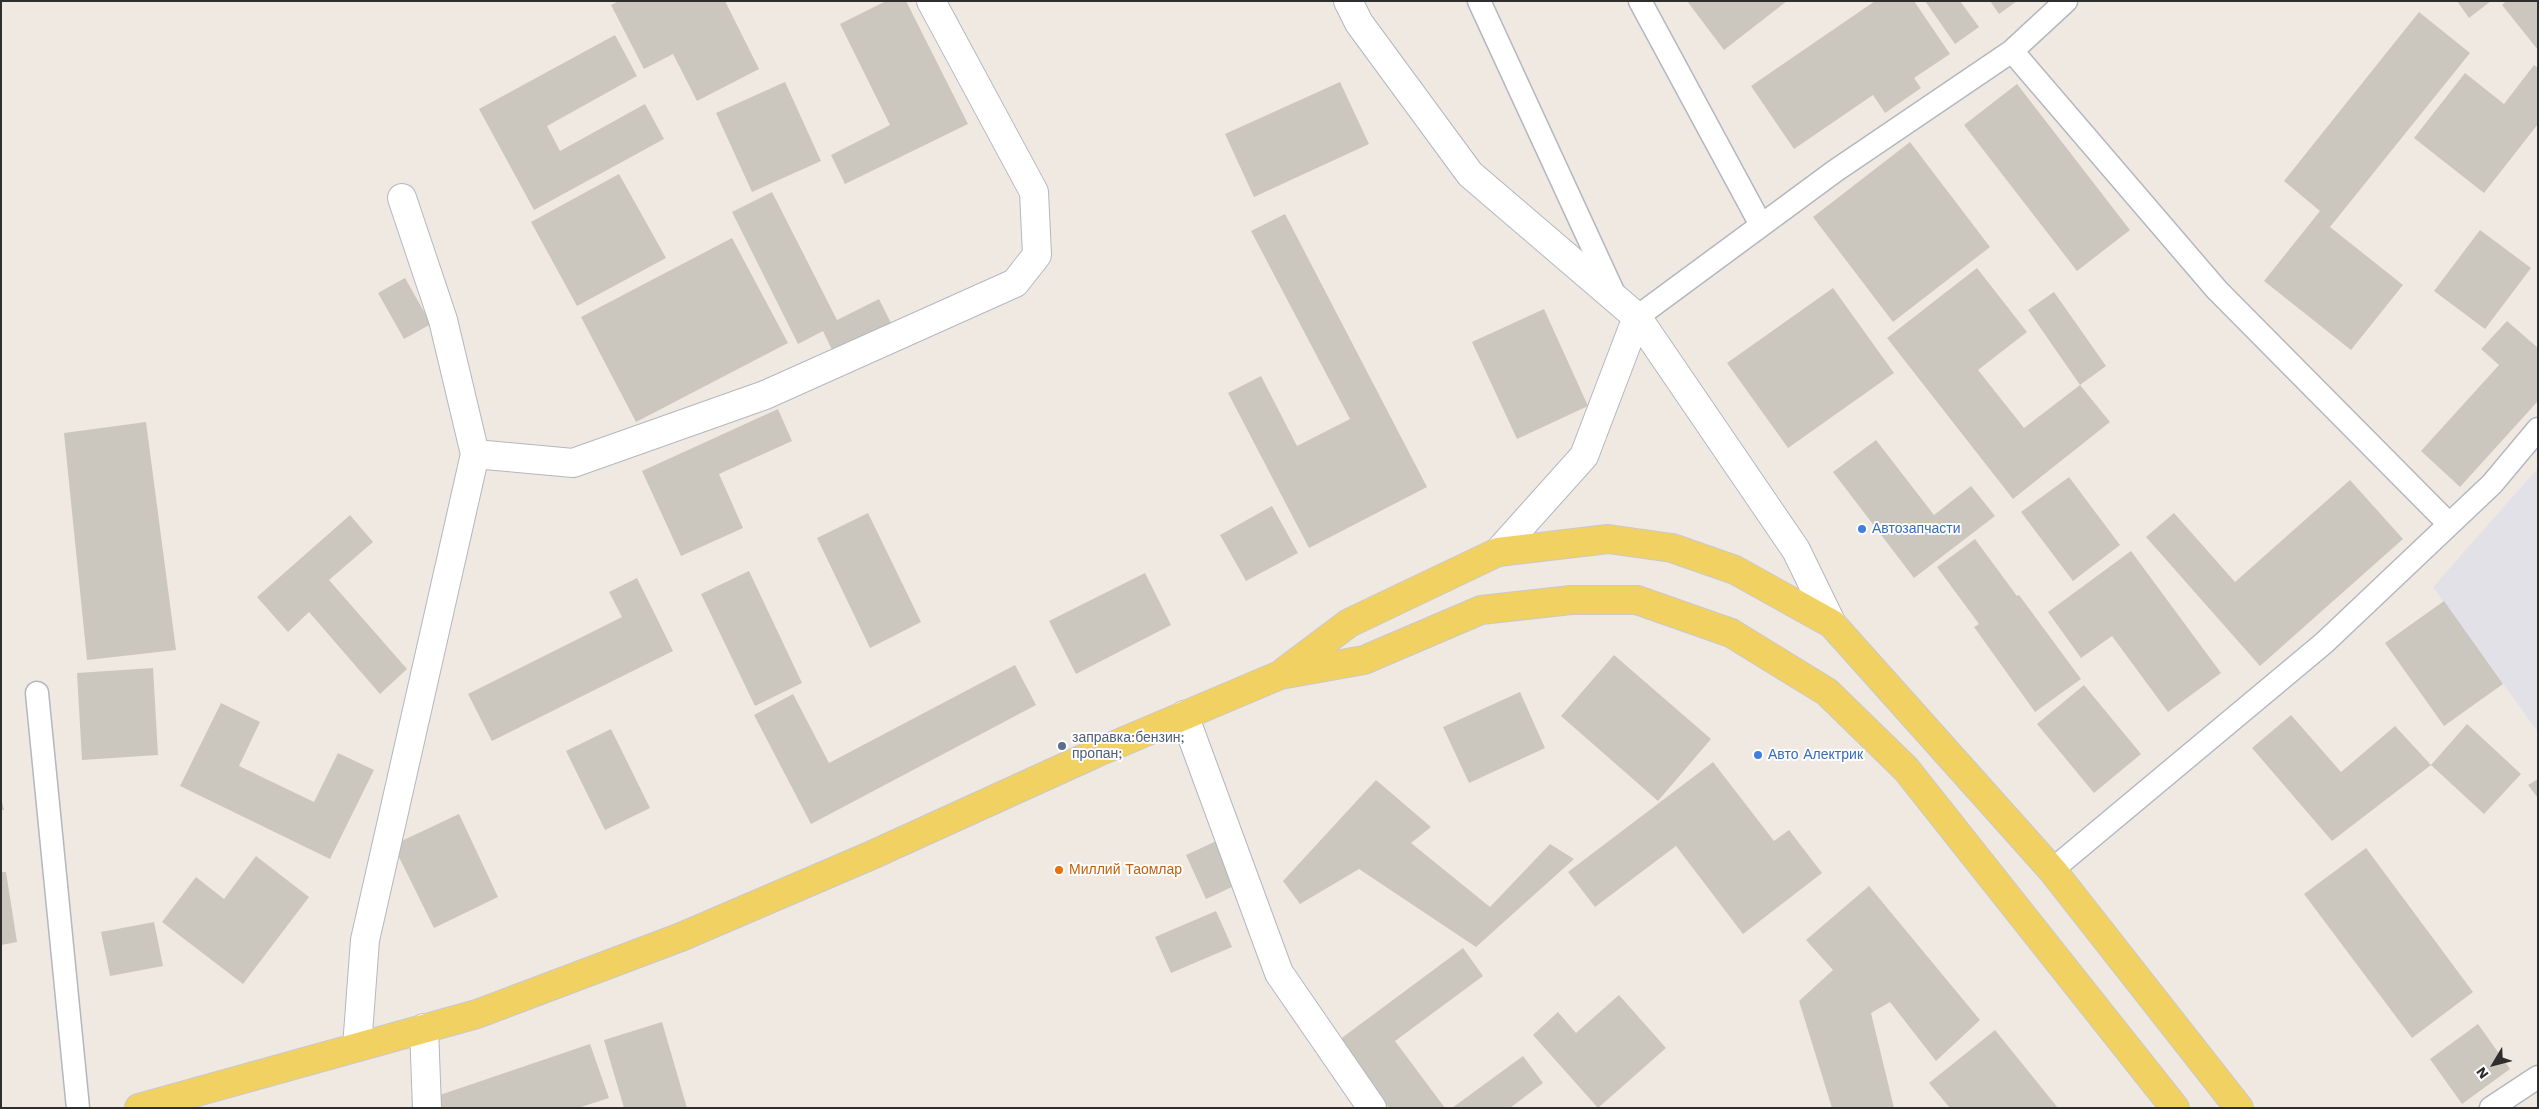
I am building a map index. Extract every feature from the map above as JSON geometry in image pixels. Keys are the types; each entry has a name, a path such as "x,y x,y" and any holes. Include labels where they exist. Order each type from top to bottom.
{"main road":[{"path":"1280,675 1349,623 1498,552 1608,539 1672,548 1734,570 1832,624 2052,870 2239,1108"},
{"path":"139,1108 477,1014 681,938 1280,675 1364,660 1481,610 1571,600 1637,600 1731,633 1827,692 1906,769 2175,1108"}],"street":[{"path":"475,454 573,463 765,395 1015,283 1037,255 1034,192 931,1"},
{"path":"1348,1 1359,23 1470,174 1637,317 1796,550 1832,624"},
{"path":"357,1047 365,940 475,454 443,320 402,198"},
{"path":"1498,552 1584,456 1637,317"},
{"path":"1184,716 1279,973 1372,1108"},
{"path":"424,1028 427,1108"}],"lane":[{"path":"1479,1 1616,298 1637,317 1835,171 2012,51 2066,1"},
{"path":"1640,1 1760,225"},
{"path":"2012,51 2217,290 2449,524"},
{"path":"2052,870 2324,643 2492,484 2538,429"},
{"path":"37,693 78,1108"},
{"path":"2491,1108 2538,1077"}],"shaded area":[{"path":"2538,468 2538,732 2433,587"}],"building":[{"path":"619,1 725,1 759,69 697,101 673,54 644,69 611,5"},
{"path":"886,1 906,1 968,124 845,184 831,155 890,125 840,24"},
{"path":"1687,1 1787,1 1724,50"},
{"path":"1875,1 1914,1 1950,54 1914,78 1921,88 1885,113 1873,95 1794,149 1751,86"},
{"path":"1925,1 1960,1 1979,27 1955,44"},
{"path":"1990,1 2017,1 1999,14"},
{"path":"2457,1 2491,1 2469,18"},
{"path":"2506,1 2538,1 2538,50 2502,5"},
{"path":"2419,12 2470,53 2330,227 2403,285 2351,350 2264,281 2320,211 2284,181"},
{"path":"615,35 637,76 547,126 560,151 645,104 664,139 534,210 479,109"},
{"path":"2534,65 2538,68 2538,124 2484,193 2414,138 2465,73 2504,104"},
{"path":"785,82 821,161 752,192 716,113"},
{"path":"1340,82 1369,144 1254,197 1225,134"},
{"path":"2017,84 2130,230 2077,271 1964,125"},
{"path":"1910,142 1990,247 1893,322 1813,217"},
{"path":"619,174 666,258 577,306 531,222"},
{"path":"772,192 837,320 879,299 894,329 836,358 823,331 798,344 732,212"},
{"path":"1285,214 1427,487 1309,548 1228,393 1261,376 1297,446 1350,419 1251,231"},
{"path":"2480,230 2531,268 2485,329 2434,291"},
{"path":"732,238 788,343 636,422 581,317"},
{"path":"1977,268 2027,332 1978,370 2024,428 2080,385 2110,422 2013,499 1887,338"},
{"path":"405,278 431,324 404,339 378,293"},
{"path":"1833,288 1894,373 1788,448 1727,363"},
{"path":"2054,292 2106,366 2080,385 2028,310"},
{"path":"1544,309 1588,406 1517,439 1472,342"},
{"path":"2507,321 2538,348 2538,401 2460,487 2421,451 2499,365 2481,349"},
{"path":"778,409 792,441 719,474 743,528 681,556 642,471"},
{"path":"146,422 176,650 87,660 64,433"},
{"path":"1876,440 1934,515 1971,486 1995,516 1914,578 1833,472"},
{"path":"2069,477 2120,545 2073,581 2021,512"},
{"path":"2350,480 2403,539 2260,666 2146,537 2174,513 2235,582"},
{"path":"1272,506 1298,553 1246,581 1220,535"},
{"path":"868,513 921,622 870,648 817,538"},
{"path":"350,515 373,542 329,580 407,669 380,694 309,612 288,632 257,597"},
{"path":"1975,539 2081,679 2035,712 1974,627 1979,624 1937,567"},
{"path":"2131,551 2221,673 2168,712 2112,636 2081,658 2048,612"},
{"path":"749,571 802,683 755,706 701,594"},
{"path":"1145,573 1171,625 1076,674 1049,621"},
{"path":"637,578 673,651 492,741 468,694 622,617 609,592"},
{"path":"2444,601 2503,684 2444,726 2385,643"},
{"path":"1614,655 1711,739 1658,801 1561,716"},
{"path":"1015,665 1036,705 811,824 754,715 793,694 829,763"},
{"path":"153,668 158,755 82,760 77,673"},
{"path":"2084,685 2141,754 2094,793 2037,724"},
{"path":"1520,692 1545,748 1469,783 1443,727"},
{"path":"221,703 260,722 239,766 314,802 338,753 374,770 330,859 180,786"},
{"path":"2291,715 2341,772 2395,726 2431,765 2332,841 2252,748"},
{"path":"2467,724 2521,774 2484,814 2431,765"},
{"path":"611,729 650,808 605,830 566,751"},
{"path":"1713,762 1774,841 1789,830 1822,873 1743,934 1676,846 1595,907 1568,872"},
{"path":"2538,779 2538,798 2528,785"},
{"path":"1376,780 1431,827 1411,843 1490,907 1550,844 1574,859 1476,947 1359,869 1300,904 1283,881"},
{"path":"1,798 4,810 1,810"},
{"path":"459,814 498,897 434,928 393,845"},
{"path":"1225,837 1245,881 1206,899 1186,855"},
{"path":"2366,848 2473,992 2412,1038 2304,894"},
{"path":"256,856 309,897 243,984 162,922 196,877 224,899"},
{"path":"1,872 6,872 17,942 1,945"},
{"path":"1869,886 1980,1020 1936,1061 1890,1002 1871,1013 1894,1108 1832,1108 1799,1001 1833,970 1806,940"},
{"path":"1216,911 1232,947 1171,973 1155,937"},
{"path":"154,922 163,966 110,976 101,932"},
{"path":"1463,948 1483,976 1395,1041 1445,1108 1389,1108 1339,1040"},
{"path":"1619,995 1666,1048 1598,1108 1533,1035 1558,1012 1576,1033"},
{"path":"662,1022 687,1108 624,1108 604,1040"},
{"path":"2478,1024 2510,1069 2462,1104 2430,1059"},
{"path":"1995,1030 2058,1108 1950,1108 1929,1083"},
{"path":"590,1044 609,1098 578,1108 431,1108 428,1099"},
{"path":"1523,1056 1543,1083 1510,1108 1452,1108"}],"place":[{"name":"Автозапчасти","path":"1862,529"},
{"name":"заправка:бензин; пропан;","path":"1062,746"},
{"name":"Авто Алектрик","path":"1758,755"},
{"name":"Миллий Таомлар","path":"1059,870"}]}
